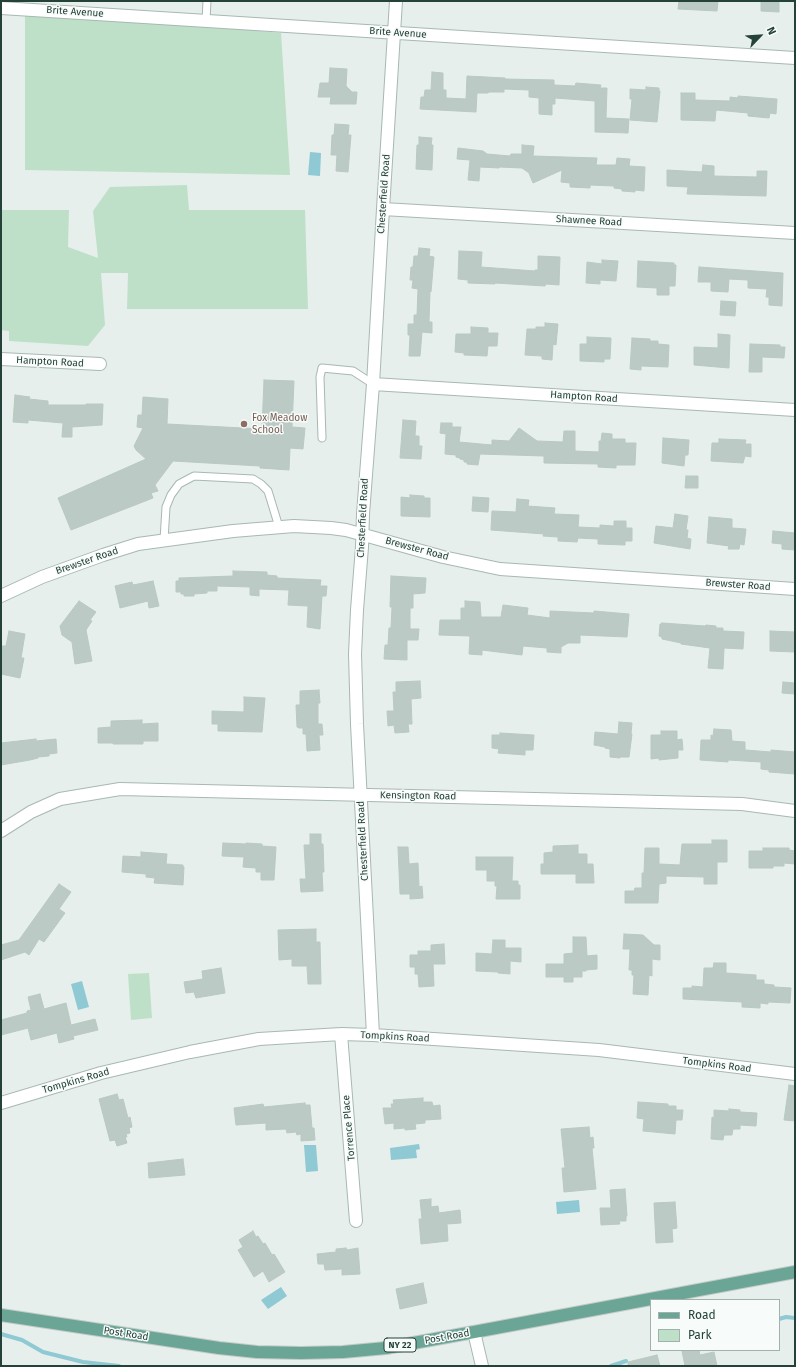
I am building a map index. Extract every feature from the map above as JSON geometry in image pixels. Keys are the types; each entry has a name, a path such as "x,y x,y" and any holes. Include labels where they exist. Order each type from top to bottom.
{"main road":[{"name":"Post Road","path":"651,1299 795,1272"},
{"name":"Post Road","path":"1,1315 219,1348 257,1352 300,1353 391,1347 650,1299"}],"street":[{"name":"Chesterfield Road","path":"373,1035 355,654 396,1"},
{"name":"Brite Avenue","path":"1,8 795,58"},
{"name":"Shawnee Road","path":"383,209 795,233"},
{"name":"Hampton Road","path":"1,359 100,364"},
{"name":"Hampton Road","path":"373,384 795,410"},
{"name":"Brewster Road","path":"1,596 42,577 138,544 233,531 294,526 331,528 362,534 443,557 500,569 795,589"},
{"name":"Kensington Road","path":"1,831 31,812 60,799 120,789 742,804 795,811"},
{"name":"Tompkins Road","path":"1,1103 101,1073 190,1052 259,1039 341,1034 599,1050 795,1074"},
{"name":"Torrence Place","path":"341,1034 356,1221"},
{"path":"474,1332 482,1366"}],"lane":[{"path":"206,21 207,1"},
{"path":"322,438 320,377 322,368 353,371 373,384"},
{"path":"164,540 166,507 171,495 179,484 194,476 253,479 268,491 278,527"}],"green space":[{"path":"25,9 281,33 290,175 25,170"},
{"path":"187,185 189,210 305,210 308,309 127,309 128,273 101,273 105,325 88,346 9,341 9,331 1,330 1,210 69,210 68,247 98,258 93,211 110,187"},
{"path":"149,973 152,1018 131,1020 128,974"}],"water":[{"path":"310,152 321,153 320,176 308,175"},
{"path":"82,981 89,1007 78,1010 71,984"},
{"path":"419,1144 420,1149 416,1150 417,1158 391,1160 390,1148"},
{"path":"304,1145 316,1145 318,1171 306,1172"},
{"path":"579,1200 580,1212 557,1214 556,1202"},
{"path":"281,1287 287,1296 268,1309 261,1300"}],"building":[{"path":"679,1 718,1 717,11 678,9"},
{"path":"761,1 779,1 779,12 761,11"},
{"path":"330,68 347,69 346,86 352,92 357,92 356,104 330,104 331,97 318,97 320,83 329,83"},
{"path":"432,72 443,73 443,90 446,90 446,98 466,99 467,76 505,79 554,80 554,85 575,86 576,83 601,85 600,88 607,88 606,118 629,119 628,133 595,132 595,101 555,98 555,104 552,104 552,115 539,114 539,98 529,97 529,90 504,89 504,92 477,93 476,112 420,109 421,97 424,97 425,90 431,90"},
{"path":"646,87 659,88 660,91 657,122 630,120 632,99 630,99 630,89 646,90"},
{"path":"681,93 695,93 695,100 730,101 730,97 738,98 738,96 777,99 776,114 770,113 769,118 748,116 748,113 716,110 715,121 681,120"},
{"path":"335,124 349,125 348,135 351,135 348,172 336,171 337,155 331,155 332,135 334,135"},
{"path":"419,137 432,138 432,170 416,169 417,145 419,145"},
{"path":"522,145 534,146 533,156 597,158 596,165 616,165 617,158 630,159 629,166 645,167 644,191 622,191 622,189 614,188 614,186 590,185 590,188 570,187 570,183 561,182 562,170 533,183 529,173 522,168 480,167 479,181 468,180 470,160 457,159 458,148 483,151 487,154 510,156 511,154 522,154"},
{"path":"703,165 714,166 714,176 757,177 757,171 767,171 766,196 687,194 688,187 667,186 667,170 702,172"},
{"path":"419,248 430,249 429,256 434,257 431,292 430,291 429,322 432,322 432,333 422,332 420,356 409,356 410,335 408,335 408,324 414,324 414,315 417,315 418,289 412,288 413,280 410,280 411,267 413,267 414,256 418,256"},
{"path":"459,251 482,252 481,267 535,271 538,270 538,256 560,257 559,285 546,284 545,286 468,283 468,280 458,279"},
{"path":"602,260 618,261 616,281 600,280 600,284 586,283 587,262 602,264"},
{"path":"638,261 674,263 674,265 676,265 675,286 669,286 669,295 657,295 657,288 637,287"},
{"path":"699,267 783,273 782,306 769,305 769,297 766,297 767,289 748,288 748,280 729,279 728,292 711,291 711,282 698,282"},
{"path":"721,301 736,302 735,316 720,315"},
{"path":"545,323 558,324 556,345 553,344 552,360 542,359 542,356 525,355 527,329 545,327"},
{"path":"471,327 488,328 488,333 498,333 497,346 488,346 487,356 464,355 464,353 455,352 456,334 471,334"},
{"path":"718,334 730,335 729,368 694,365 694,347 718,348"},
{"path":"587,337 611,338 610,359 604,359 604,362 580,361 580,344 587,344"},
{"path":"632,338 650,339 650,341 658,341 658,344 669,345 668,367 641,366 641,370 630,369"},
{"path":"750,344 780,345 780,347 785,347 784,358 762,357 762,372 749,372"},
{"path":"264,380 294,381 292,427 305,428 303,449 290,448 289,470 260,468 260,466 173,461 155,485 158,491 151,493 153,498 71,530 58,498 146,459 136,450 134,446 143,428 137,427 138,415 142,415 143,397 168,399 167,424 262,429"},
{"path":"15,395 30,397 29,399 48,401 48,405 103,404 102,425 72,427 72,437 62,437 63,423 28,420 28,423 13,422"},
{"path":"403,420 416,421 415,436 419,436 419,446 422,446 421,459 400,458"},
{"path":"441,423 452,423 452,427 461,427 459,442 492,445 492,440 509,441 519,428 537,441 563,442 564,431 575,431 575,451 599,452 599,441 601,441 602,433 612,434 612,439 625,439 625,443 636,443 635,465 616,465 616,468 598,467 598,464 544,463 544,456 480,454 478,465 467,464 464,460 456,457 456,455 445,454 446,434 440,433"},
{"path":"663,438 689,440 688,455 685,455 684,466 662,463"},
{"path":"719,439 746,440 745,444 751,444 751,457 745,456 743,463 711,461 712,443 719,443"},
{"path":"686,476 698,476 698,488 685,488"},
{"path":"410,495 430,498 430,517 401,516 401,497 410,498"},
{"path":"473,497 489,498 488,512 472,511"},
{"path":"517,499 529,500 528,506 555,508 554,514 579,515 578,527 600,528 600,525 614,526 614,521 626,521 626,528 632,528 632,541 625,541 625,545 598,544 598,539 578,538 577,542 558,541 558,537 543,536 544,534 491,530 492,511 516,512"},
{"path":"675,514 688,516 686,530 688,530 687,538 691,539 690,549 654,543 656,526 673,528"},
{"path":"709,517 732,519 732,528 746,529 744,545 740,544 739,549 728,549 729,546 707,543"},
{"path":"773,531 795,533 795,550 782,549 782,544 772,543"},
{"path":"233,571 267,572 267,575 277,576 277,578 321,580 320,586 327,586 326,596 322,596 320,629 307,627 308,606 288,605 289,590 259,589 259,596 250,595 250,587 217,586 217,591 207,591 207,593 194,594 194,596 184,596 181,592 176,592 176,581 179,581 179,578 233,576"},
{"path":"391,576 426,578 425,593 413,594 413,608 410,608 410,629 419,629 418,640 407,640 407,660 384,659 385,645 388,645 389,628 391,628"},
{"path":"153,581 159,606 149,608 148,601 120,608 115,586 132,582 133,585"},
{"path":"79,601 96,612 90,620 92,621 86,630 92,661 75,664 72,642 62,635 60,626"},
{"path":"465,601 480,602 481,617 501,617 503,605 528,608 527,615 550,618 550,611 594,613 594,611 629,614 627,637 580,635 580,643 568,643 561,647 561,653 547,652 547,648 523,646 522,655 482,650 482,655 469,654 470,636 439,635 440,620 461,620 461,608 465,608"},
{"path":"660,624 716,626 716,628 723,628 723,631 744,632 743,649 724,648 723,669 708,668 710,648 681,644 662,639 662,637 659,636"},
{"path":"9,631 25,634 21,658 24,658 20,678 1,674 2,646 6,646"},
{"path":"770,631 795,632 795,652 770,651"},
{"path":"420,681 421,698 411,699 412,724 408,724 409,732 395,733 394,725 388,726 387,711 394,711 393,692 396,692 396,682"},
{"path":"783,682 795,683 795,694 782,693"},
{"path":"319,690 320,703 318,703 318,724 322,724 323,735 319,735 320,750 307,751 306,734 303,734 303,728 297,727 296,705 300,705 300,691"},
{"path":"244,697 265,698 262,732 218,731 218,724 212,724 212,711 244,712"},
{"path":"142,720 142,724 158,723 158,741 143,741 143,744 98,743 98,728 111,727 111,721"},
{"path":"619,722 632,723 629,757 610,757 610,749 594,745 595,732 618,734"},
{"path":"714,729 731,730 732,741 745,742 745,750 795,752 795,774 769,772 769,770 761,769 761,762 700,760 701,740 711,740 711,735 713,736"},
{"path":"661,731 677,731 677,740 682,739 683,750 678,750 678,758 659,760 659,758 651,759 651,735 661,735"},
{"path":"500,733 534,735 533,750 525,750 525,755 498,753 499,749 492,748 492,735 500,735"},
{"path":"36,739 36,741 56,739 57,753 49,754 49,756 1,765 1,743"},
{"path":"310,834 321,834 321,844 323,844 324,872 322,872 323,891 301,892 300,879 306,879 304,845 310,845"},
{"path":"712,840 727,840 727,862 717,862 717,884 704,884 704,877 666,876 666,883 659,884 658,903 625,903 625,891 634,891 635,888 642,888 645,848 659,848 659,864 680,865 682,844 712,844"},
{"path":"223,843 262,844 262,846 276,847 274,880 261,880 261,872 256,872 256,868 243,867 244,857 222,856"},
{"path":"578,845 578,854 587,854 587,864 593,864 594,883 576,883 576,874 541,874 541,864 544,864 544,853 553,852 553,846"},
{"path":"398,847 408,847 409,864 418,863 419,887 422,886 423,898 410,899 410,894 400,894"},
{"path":"763,848 789,848 789,850 795,851 795,864 784,863 784,866 773,866 773,868 749,868 749,851 763,851"},
{"path":"141,852 167,854 166,864 183,865 183,885 154,883 155,878 146,877 146,874 122,872 123,856 141,857"},
{"path":"476,857 513,857 512,881 518,881 518,885 520,885 520,899 496,899 497,886 495,886 495,881 487,881 487,870 476,870"},
{"path":"59,884 71,892 59,909 65,913 44,942 39,939 29,955 25,952 1,960 1,945 19,940"},
{"path":"316,929 316,942 320,942 321,984 308,984 307,966 292,966 292,959 279,960 278,930"},
{"path":"624,934 643,935 654,945 660,945 660,960 652,959 652,976 649,975 648,995 633,994 634,975 632,975 632,970 629,970 630,949 623,949"},
{"path":"573,937 586,937 587,956 597,955 597,969 582,971 582,977 573,977 573,982 564,982 564,977 546,977 546,964 564,964 564,954 573,953"},
{"path":"493,940 505,940 505,948 521,948 521,962 510,961 510,974 476,971 476,953 492,954"},
{"path":"444,944 445,964 433,964 434,986 419,987 418,974 415,974 415,967 410,967 410,955 418,955 418,951 431,951 431,945"},
{"path":"714,963 726,963 726,973 756,975 756,980 764,980 764,984 774,985 774,987 791,988 790,1003 760,1003 760,1008 742,1007 742,1002 683,999 683,988 692,988 692,986 703,987 704,968 713,968"},
{"path":"221,968 225,993 196,998 194,992 186,993 184,982 203,979 202,971"},
{"path":"40,994 44,1009 66,1003 71,1025 95,1019 98,1030 73,1036 74,1039 59,1043 57,1033 31,1040 28,1028 1,1035 1,1020 27,1013 27,1011 31,1010 28,997"},
{"path":"789,1085 795,1086 795,1121 784,1120"},
{"path":"117,1094 119,1100 123,1099 132,1127 129,1128 130,1133 126,1134 127,1137 125,1137 127,1143 117,1146 115,1140 110,1141 99,1099"},
{"path":"423,1098 423,1102 432,1102 433,1106 440,1105 441,1119 425,1120 425,1123 415,1124 416,1129 405,1130 405,1128 394,1129 394,1123 385,1124 383,1108 392,1108 391,1104 394,1104 393,1100"},
{"path":"638,1102 668,1104 668,1106 676,1106 676,1110 683,1110 682,1120 676,1120 675,1134 643,1131 644,1119 637,1118"},
{"path":"305,1103 305,1105 310,1105 312,1128 314,1128 315,1140 301,1141 301,1134 297,1135 296,1132 287,1133 286,1129 266,1130 266,1123 236,1125 234,1108 263,1104 264,1107"},
{"path":"729,1109 740,1110 740,1112 757,1113 756,1126 740,1125 740,1129 733,1129 732,1135 724,1135 723,1140 711,1139 712,1117 714,1118 714,1110 729,1111"},
{"path":"589,1127 590,1138 593,1137 594,1148 592,1148 596,1189 564,1192 562,1168 565,1168 561,1129"},
{"path":"183,1159 185,1175 149,1178 148,1163"},
{"path":"625,1189 626,1221 619,1221 620,1224 601,1225 600,1208 611,1208 610,1190"},
{"path":"431,1199 431,1207 438,1206 439,1213 460,1210 461,1223 447,1224 448,1241 421,1244 419,1219 422,1219 420,1200"},
{"path":"675,1202 677,1228 672,1229 673,1242 656,1243 654,1203"},
{"path":"253,1231 256,1237 258,1236 263,1244 265,1243 272,1255 274,1254 285,1272 269,1282 263,1271 254,1277 238,1250 243,1247 239,1240"},
{"path":"346,1248 347,1250 358,1248 360,1274 342,1275 342,1269 325,1270 324,1264 318,1264 317,1254 336,1252 336,1249"},
{"path":"423,1283 427,1303 400,1309 396,1289"},
{"path":"682,1351 699,1351 700,1355 714,1352 717,1366 685,1366"},
{"path":"657,1355 660,1366 628,1366 628,1362"}],"waterway":[{"path":"780,1319 786,1317 795,1318"},
{"path":"1,1334 22,1340 43,1352 83,1362 119,1366"},
{"path":"611,1366 626,1361"}],"place":[{"name":"Fox Meadow School","path":"244,424"}]}
